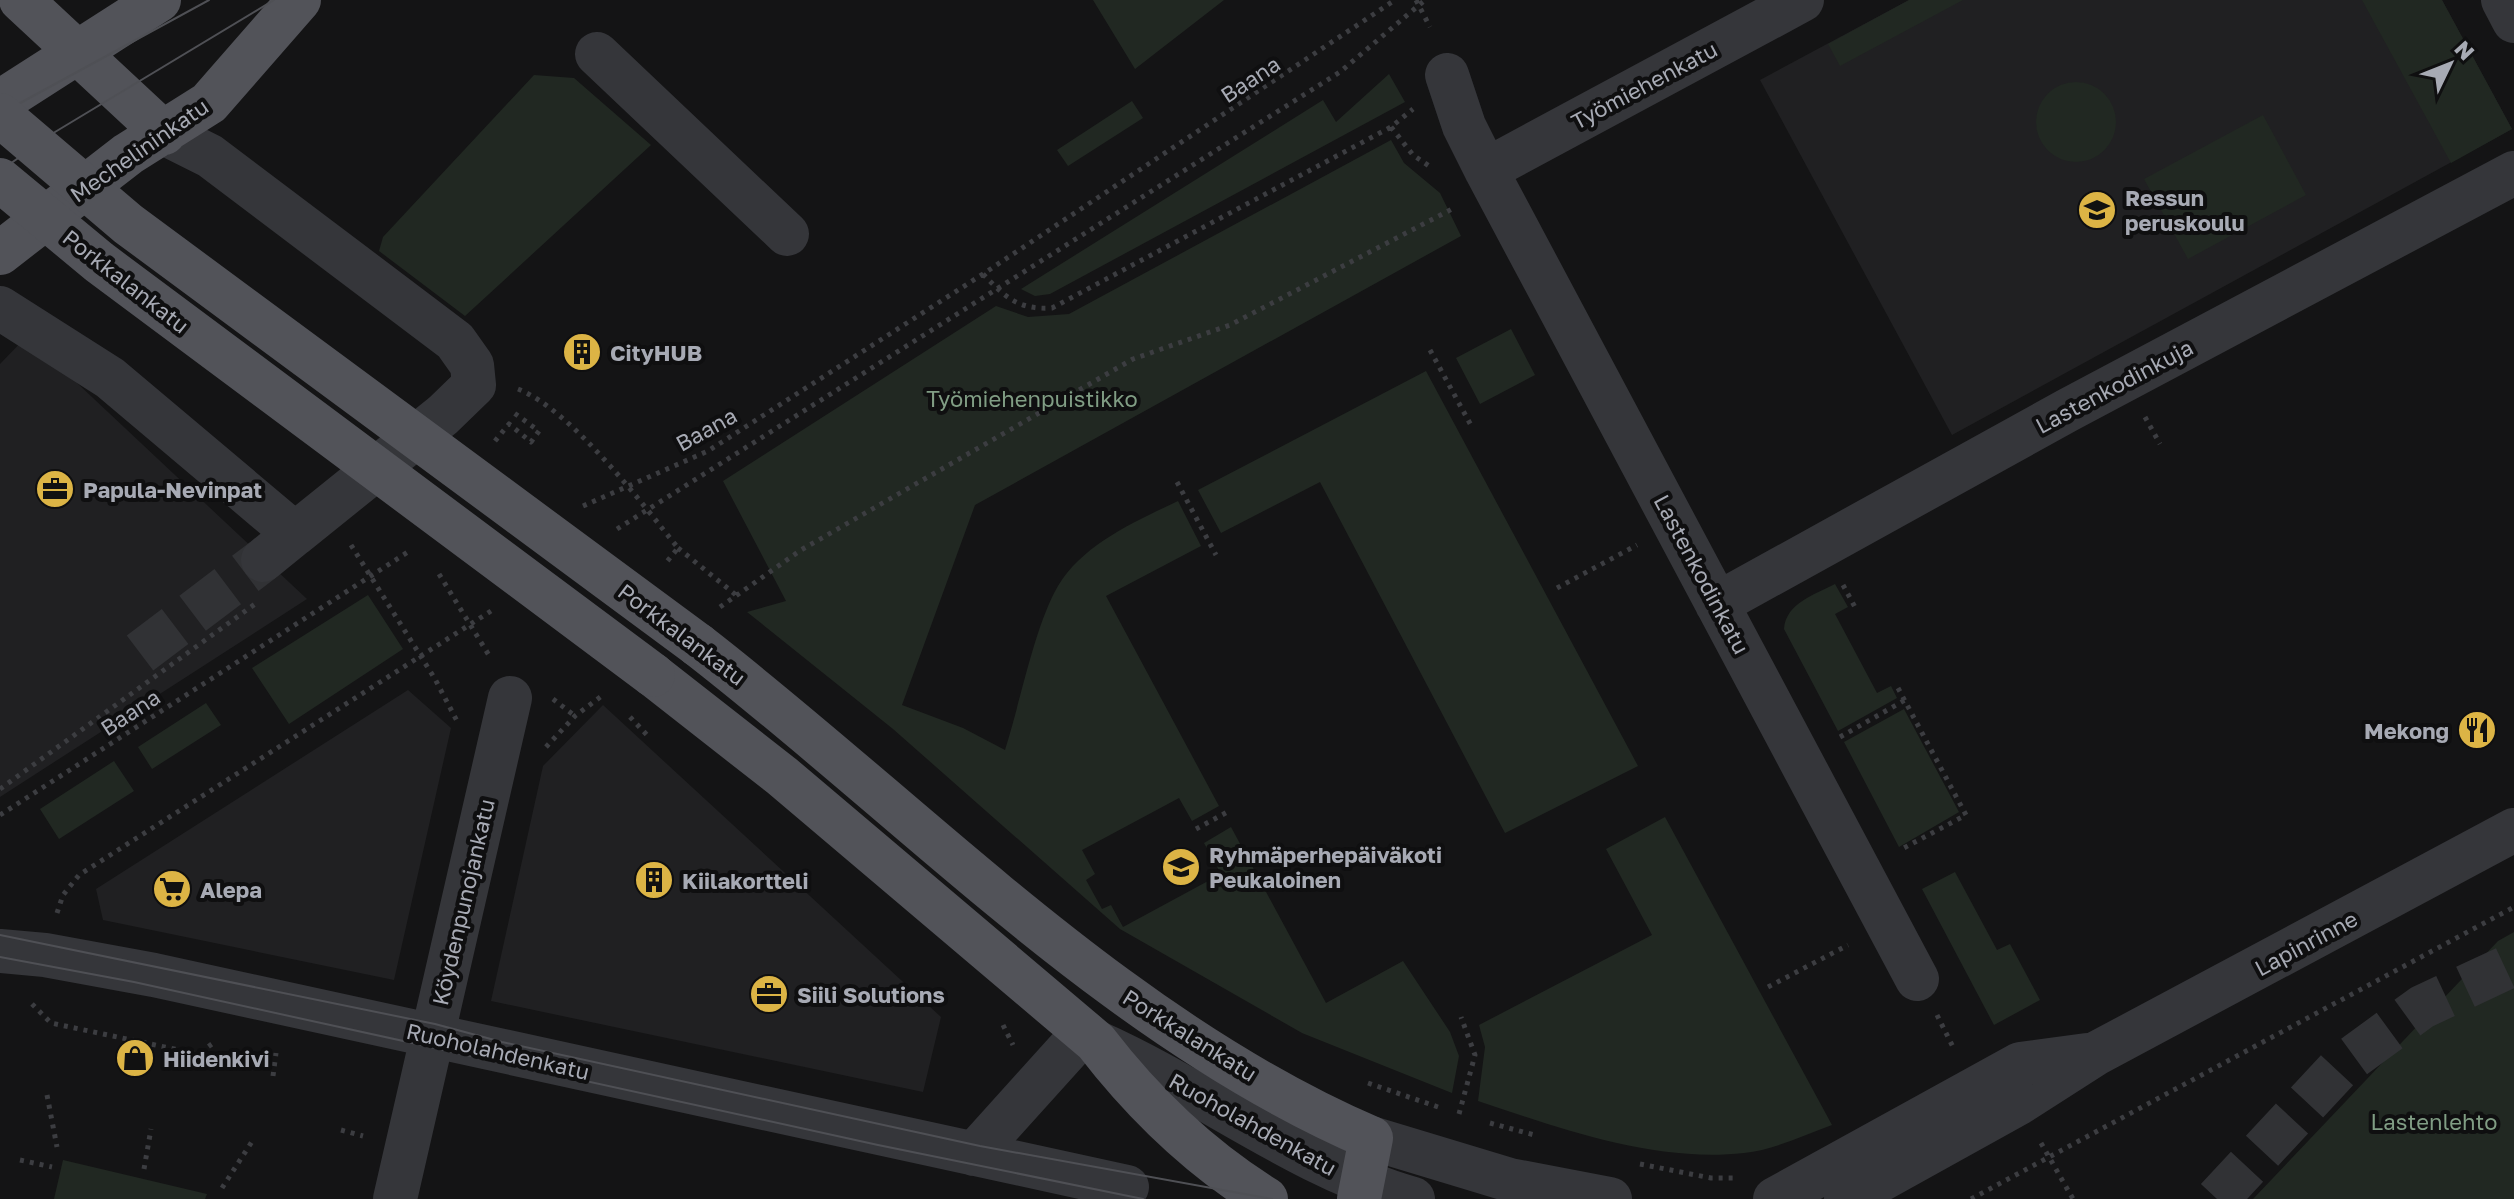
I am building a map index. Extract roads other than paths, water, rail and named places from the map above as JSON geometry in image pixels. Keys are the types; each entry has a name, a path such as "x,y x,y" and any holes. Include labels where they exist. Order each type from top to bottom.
{"main road":[{"path":"21,0 164,133"},
{"path":"0,102 159,0"},
{"name":"Mechelininkatu","path":"0,253 103,172 209,103 299,0"},
{"name":"Porkkalankatu","path":"0,115 128,224 698,645 815,739 1062,948 1123,993 1288,1097 1371,1138"},
{"name":"Porkkalankatu","path":"0,180 99,262 653,675 782,776 1090,1037"},
{"name":"Ruoholahdenkatu","path":"1090,1037 1145,1102 1266,1199"},
{"path":"1360,1191 1371,1138"}],"street":[{"name":"Työmiehenkatu","path":"1474,187 1802,0"},
{"path":"2503,0 2514,21"},
{"path":"597,54 787,234"},
{"name":"Lastenkodinkatu","path":"1447,75 1464,126 1474,187 1717,604 1917,979"},
{"path":"0,308 110,378 287,551 482,402 474,385 466,332 210,156 164,133"},
{"name":"Lastenkodinkuja","path":"1717,604 2060,395 2514,173"},
{"name":"Köydenpunojankatu","path":"395,1199 510,698"},
{"name":"Lapinrinne","path":"1846,1199 2019,1103 2097,1053 2514,830"},
{"name":"Ruoholahdenkatu","path":"11,952 154,975 1127,1187"},
{"path":"974,1154 1090,1037"},
{"name":"Ruoholahdenkatu","path":"1090,1037 1151,1066 1360,1191 1413,1199"},
{"name":"Lapinrinne","path":"1775,1199 2020,1064 2097,1053"},
{"path":"1371,1138 1510,1180 1610,1199"}],"tunnel":[{"path":"140,653 263,560"},
{"path":"2217,1199 2341,1066 2422,1007 2514,964"}],"tram line":[{"path":"0,114 209,0"},
{"path":"0,171 55,132 274,0"},
{"path":"0,935 435,1024 502,1042 980,1146 1272,1199"},
{"path":"0,957 134,982 878,1145 1143,1199"}],"place":[{"name":"Ressun peruskoulu","path":"2097,210"},
{"name":"CityHUB","path":"582,352"},
{"name":"Papula-Nevinpat","path":"55,489"},
{"name":"Mekong","path":"2477,730"},
{"name":"Ryhmäperhepäiväkoti Peukaloinen","path":"1181,867"},
{"name":"Kiilakortteli","path":"654,880"},
{"name":"Alepa","path":"172,889"},
{"name":"Siili Solutions","path":"769,994"},
{"name":"Hiidenkivi","path":"135,1058"}],"park label":[{"name":"Työmiehenpuistikko","path":"1032,398"},
{"name":"Lastenlehto","path":"2434,1121"}]}
